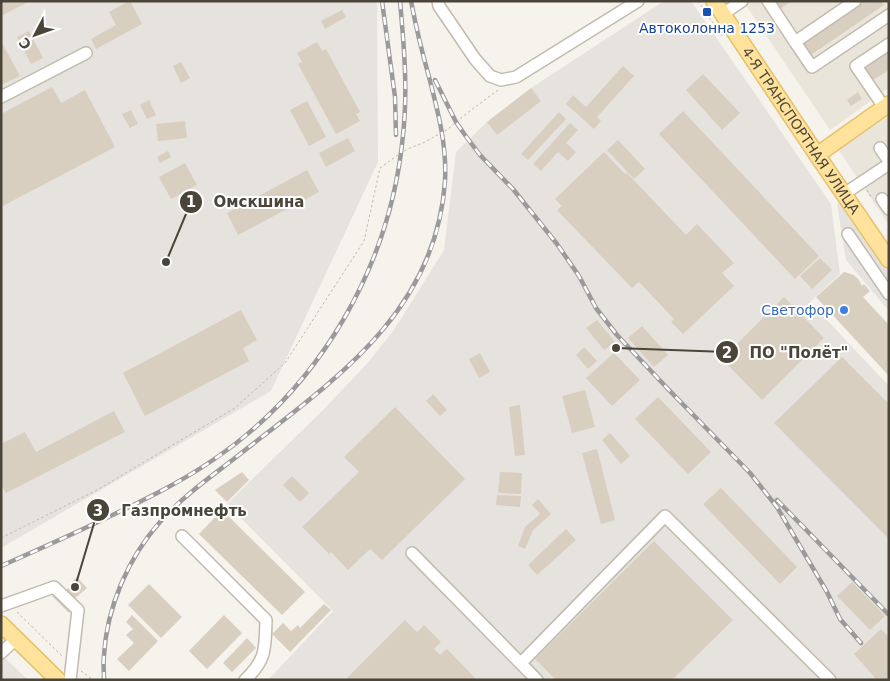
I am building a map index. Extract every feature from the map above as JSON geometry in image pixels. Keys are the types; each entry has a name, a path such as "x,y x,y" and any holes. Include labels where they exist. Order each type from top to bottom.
{"main road":[{"name":"4-Я ТРАНСПОРТНАЯ УЛИЦА","path":"714,1 884,254"},
{"path":"817,155 886,105"},
{"path":"1,624 58,680"}],"street":[{"path":"438,1 439,6 475,59 490,76 501,80 516,77 638,1"},
{"path":"723,14 742,1"},
{"path":"768,1 812,67 889,15"},
{"path":"795,42 854,1"},
{"path":"886,105 856,66 889,44"},
{"path":"1,97 86,53"},
{"path":"844,194 889,163 880,148"},
{"path":"882,199 889,209"},
{"path":"848,234 889,294"},
{"path":"864,258 884,254"},
{"path":"521,663 665,516 830,680"},
{"path":"182,536 266,620 265,649 260,662 245,680"},
{"path":"412,553 537,680"},
{"path":"5,605 54,587 78,610 70,680"},
{"path":"1,653 16,639"}],"path":[{"path":"1,538 97,490 235,408 285,363 364,241 380,168 402,152 448,129 500,88"},
{"path":"5,605 71,664 92,680"}],"shaded area":[{"path":"1,1 377,1 378,162 271,391 1,548"},
{"path":"664,1 691,1 831,204 840,274 810,302 889,386 889,680 268,680 333,611 227,504 323,410 365,366 394,330 444,250 456,152 487,122 531,88"},
{"path":"743,1 889,1 889,88 830,130"},
{"path":"889,116 889,225 838,149"},
{"path":"840,201 889,272 889,311 846,260 837,204"},
{"path":"1,654 28,680 1,680"}],"building":[{"path":"1,1 30,1 1,16"},
{"path":"129,1 142,24 96,49 91,39 116,25 109,12"},
{"path":"775,1 792,1 780,9"},
{"path":"861,1 881,1 884,5 811,55 802,41"},
{"path":"342,10 346,17 325,29 321,21"},
{"path":"29,31 43,58 31,64 17,37"},
{"path":"1,41 20,76 1,85"},
{"path":"317,42 322,51 326,49 360,112 356,114 360,121 336,134 298,64 302,62 297,53"},
{"path":"889,49 889,70 873,80 864,66"},
{"path":"181,62 190,78 181,83 173,66"},
{"path":"623,66 634,76 597,117 601,121 594,129 566,104 573,95 586,107"},
{"path":"703,74 740,113 722,130 686,90"},
{"path":"52,87 61,103 85,90 115,147 1,207 1,114"},
{"path":"531,88 541,101 497,135 487,122"},
{"path":"858,92 862,99 851,106 847,100"},
{"path":"149,100 156,115 147,119 140,105"},
{"path":"307,101 326,137 309,146 290,110"},
{"path":"131,110 138,124 130,128 122,114"},
{"path":"683,111 819,256 795,279 659,134"},
{"path":"559,112 566,119 528,160 521,154"},
{"path":"185,121 187,138 158,141 156,124"},
{"path":"570,123 578,130 566,143 576,152 568,161 558,152 541,171 533,164"},
{"path":"348,138 355,151 326,167 319,153"},
{"path":"618,140 645,169 634,179 607,150"},
{"path":"168,151 171,157 160,163 157,157"},
{"path":"604,152 625,174 627,173 686,235 697,224 734,263 722,273 734,286 683,334 671,322 674,319 639,282 632,288 557,210 562,206 555,199"},
{"path":"185,163 197,185 171,199 159,177"},
{"path":"307,170 319,192 238,235 227,213"},
{"path":"820,258 832,270 812,289 800,276"},
{"path":"844,272 854,275 862,286 864,284 870,291 863,297 889,325 889,376 816,297"},
{"path":"784,297 824,338 762,400 722,359"},
{"path":"241,310 257,340 243,348 249,361 145,416 123,373"},
{"path":"597,320 615,342 604,350 586,328"},
{"path":"642,326 668,355 654,367 628,338"},
{"path":"584,347 597,361 588,369 576,355"},
{"path":"480,353 490,372 479,378 469,359"},
{"path":"614,353 640,380 612,406 586,378"},
{"path":"842,357 889,404 889,539 774,423"},
{"path":"585,390 595,427 572,433 562,396"},
{"path":"433,394 447,410 440,416 426,401"},
{"path":"658,397 711,452 688,474 635,419"},
{"path":"520,405 525,455 515,456 509,407"},
{"path":"395,407 465,479 382,560 370,549 348,570 331,552 329,554 302,527 359,472 344,457"},
{"path":"114,411 125,432 6,493 1,485 1,444 25,432 36,452"},
{"path":"610,433 630,456 621,464 602,440"},
{"path":"597,449 615,520 601,524 582,453"},
{"path":"242,472 249,480 227,502 215,490"},
{"path":"500,472 522,473 521,494 498,493"},
{"path":"292,476 309,493 300,502 283,485"},
{"path":"721,488 797,567 780,584 703,504"},
{"path":"497,495 521,496 520,507 496,505"},
{"path":"538,499 551,514 533,530 525,549 518,546 525,527 540,514 532,505"},
{"path":"222,510 305,592 282,615 199,534"},
{"path":"566,529 576,540 537,575 528,565"},
{"path":"654,541 733,620 672,680 556,680 535,659"},
{"path":"77,577 87,588 73,600 78,605 69,613 52,596 61,587 65,591"},
{"path":"852,582 885,616 870,630 837,596"},
{"path":"149,584 182,617 161,638 128,605"},
{"path":"324,604 331,610 290,652 272,634 283,623 291,631 298,625 300,628"},
{"path":"132,615 158,641 129,671 117,659 134,643 126,635 133,629 126,622"},
{"path":"224,615 242,633 207,669 189,651"},
{"path":"405,620 417,632 424,625 441,642 434,649 440,655 447,649 477,680 345,680"},
{"path":"881,629 889,637 889,680 877,680 854,654"},
{"path":"247,638 256,648 232,672 223,663"}],"railway":[{"path":"382,1 395,97 396,135"},
{"path":"1,566 65,538 173,485 200,469 252,430 287,397 317,359 344,318 366,275 383,230 396,183 403,135 405,101 400,1"},
{"path":"104,680 106,637 115,601 129,567 149,536 168,513 187,496 341,373 372,342 400,308 422,270 437,228 445,181 445,154 439,116 411,1"},
{"path":"435,80 456,122 465,135 480,155 513,189 557,244 579,276 596,308 617,335 750,473 777,507 827,592 840,619 861,643"},
{"path":"777,500 888,614"}],"place":[{"name":"Автоколонна 1253","path":"707,12"},
{"name":"Омскшина","path":"166,262"},
{"name":"Светофор","path":"844,310"},
{"name":"ПО \"Полёт\"","path":"616,348"},
{"name":"Газпромнефть","path":"75,587"}]}
